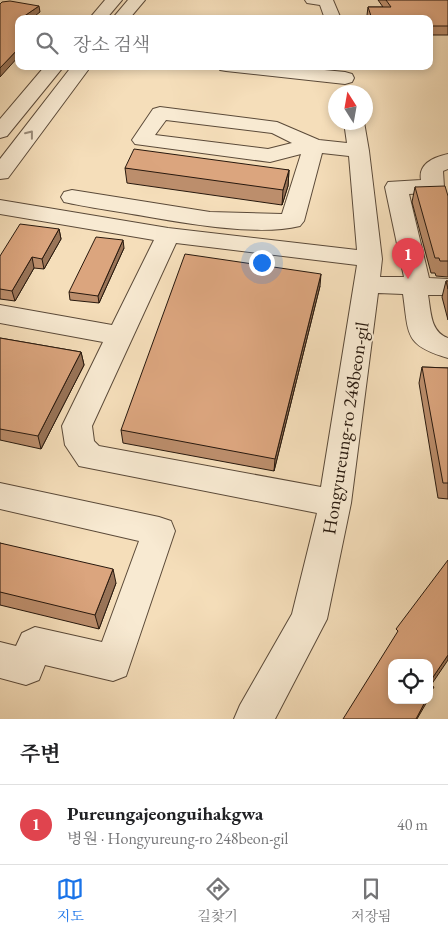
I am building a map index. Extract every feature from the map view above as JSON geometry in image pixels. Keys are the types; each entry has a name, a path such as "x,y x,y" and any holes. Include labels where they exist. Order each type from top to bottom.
{"street":[{"path":"101,15 114,0"},
{"path":"124,15 137,0"},
{"path":"324,0 331,15"},
{"path":"0,132 52,70"},
{"path":"0,173 79,70"},
{"path":"283,70 345,79"},
{"path":"160,113 277,128 314,146 286,150 270,156 142,140 160,113"},
{"name":"Hongyureung-ro 248beon-gil","path":"254,719 309,619 335,503 369,272 363,186 355,130"},
{"path":"219,139 359,151"},
{"path":"72,197 231,221 264,223 292,221 314,146"},
{"path":"363,186 396,188 432,187 431,176 433,168 448,160"},
{"path":"396,188 416,286 422,333 430,342 448,348"},
{"path":"0,207 168,235 369,272 416,286 448,287"},
{"path":"168,235 76,426 80,445 90,457 335,503"},
{"path":"0,314 120,336"},
{"path":"0,496 158,531 113,663 34,645 26,667 0,660"}],"building":[{"path":"386,0 448,0 448,26 433,26 433,15 371,15 368,7 391,7"},
{"path":"10,1 39,6 26,15 15,15 15,52 0,68 0,4"},
{"path":"134,149 289,170 283,190 125,168"},
{"path":"445,186 448,196 448,261 440,261 439,258 435,258 415,187"},
{"path":"20,224 59,229 42,259 32,257 12,291 0,289 0,256"},
{"path":"96,237 123,240 98,296 69,292"},
{"path":"185,254 321,274 275,459 121,430"},
{"path":"0,338 81,352 38,436 0,429"},
{"path":"422,367 448,368 448,483 443,483"},
{"path":"0,543 113,569 95,615 0,592"},
{"path":"448,560 448,655 433,677 433,659 388,659 388,704 424,704 416,719 343,719 398,631 396,629"}],"place":[{"name":"Pureungajeonguihakgwa","path":"408,279"}]}
